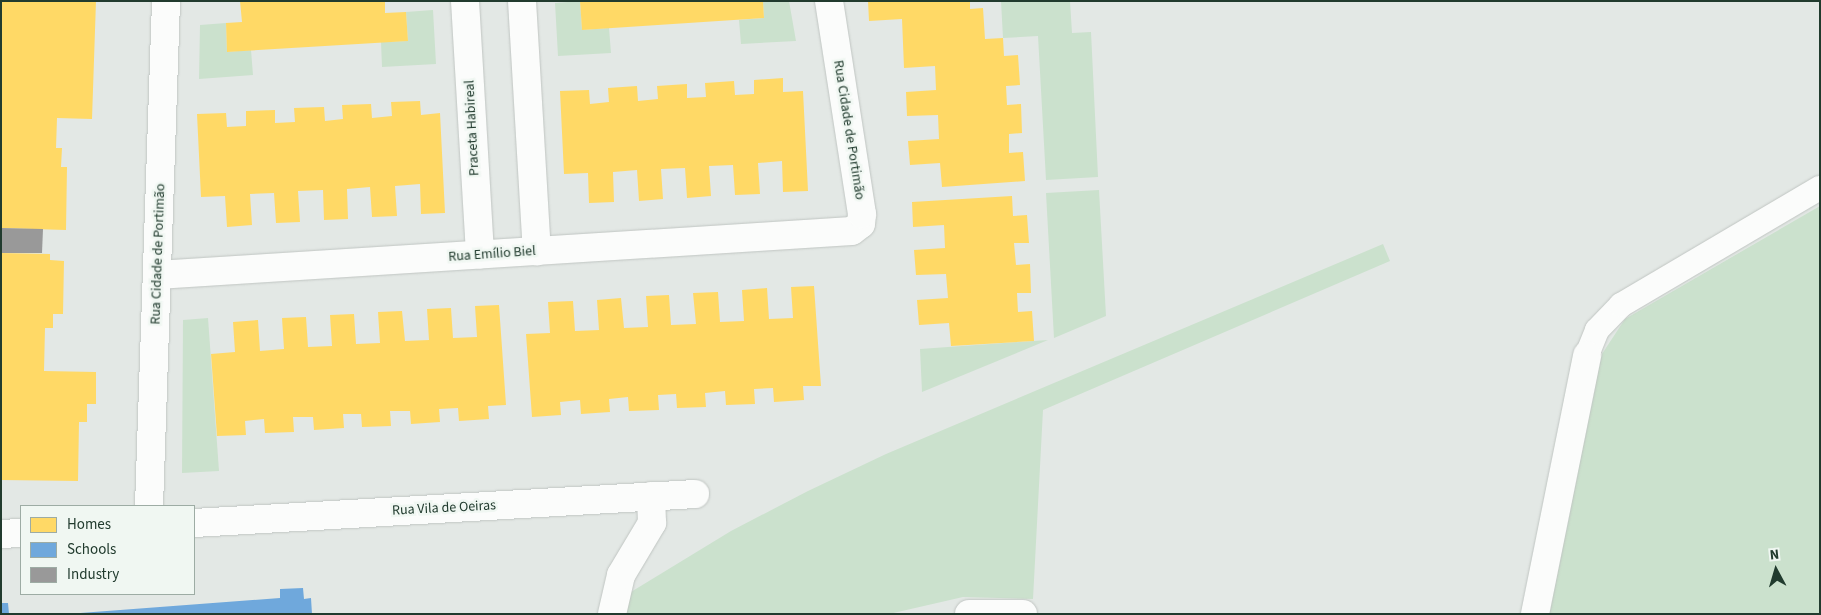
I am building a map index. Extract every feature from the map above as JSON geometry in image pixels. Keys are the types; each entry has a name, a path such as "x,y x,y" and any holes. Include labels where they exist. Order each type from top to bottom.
{"street":[{"name":"Rua Cidade de Portimão","path":"150,505 166,1"},
{"name":"Praceta Habireal","path":"465,1 480,255"},
{"path":"522,1 537,252"},
{"name":"Rua Cidade de Portimão","path":"828,234 856,229 862,214 829,1"},
{"name":"Rua Emílio Biel","path":"157,275 828,234"},
{"path":"1535,614 1587,355"},
{"name":"Rua Vila de Oeiras","path":"195,523 695,494"},
{"path":"612,614 621,575 652,523 651,496"},
{"path":"1,534 20,533"},
{"path":"969,614 1023,614"}],"lane":[{"path":"1587,355 1597,330 1621,305 1820,188"}],"green space":[{"path":"580,1 582,30 609,28 611,53 558,56 555,3"},
{"path":"763,1 789,1 796,41 741,44 739,20 764,18"},
{"path":"1001,1 1070,1 1072,33 1091,32 1098,177 1046,180 1038,36 1003,38"},
{"path":"433,10 436,64 382,67 381,42 408,41 406,12"},
{"path":"226,23 227,52 251,50 253,75 199,79 200,25"},
{"path":"1099,190 1106,316 1054,338 1046,193"},
{"path":"1820,206 1820,614 1548,614 1600,357 1625,319"},
{"path":"1383,244 1390,261 1043,410 1033,599 963,597 889,614 627,614 626,595 731,531 808,491 886,454"},
{"path":"208,318 219,471 182,473 183,320"},
{"path":"1048,340 922,392 920,349"}],"building: Homes":[{"path":"1,1 96,1 92,119 57,118 56,148 62,148 61,167 67,167 66,230 1,228"},
{"path":"240,1 385,1 385,13 406,12 408,41 227,52 226,23 242,22"},
{"path":"580,1 763,1 764,18 582,30"},
{"path":"868,1 970,1 970,9 983,8 985,39 1003,38 1004,56 1018,55 1020,85 1006,86 1007,105 1021,104 1022,133 1009,134 1009,153 1023,152 1025,181 942,187 940,163 910,165 908,141 939,139 938,115 907,116 906,92 936,90 935,66 904,68 902,19 869,21"},
{"path":"783,78 783,92 803,91 808,191 783,192 782,161 758,163 760,194 735,195 733,165 709,166 711,196 687,198 685,168 661,169 663,199 639,201 637,170 613,172 614,202 589,203 588,173 564,174 560,91 589,90 590,104 609,102 608,88 637,86 638,101 658,99 657,86 687,84 687,98 706,97 705,83 734,81 735,95 754,94 754,80"},
{"path":"420,101 421,115 440,113 445,213 421,214 420,184 395,186 397,216 372,217 370,187 347,189 348,219 324,220 323,190 298,191 300,222 276,223 274,193 250,194 252,225 227,227 225,196 201,197 197,114 226,113 227,127 246,126 246,111 275,110 275,123 295,122 294,108 324,107 325,121 343,119 342,105 371,104 372,118 392,116 391,102"},
{"path":"1012,196 1013,216 1027,215 1029,243 1014,243 1016,265 1030,264 1031,293 1017,293 1018,312 1032,311 1034,341 951,346 949,323 919,325 917,300 948,298 946,274 916,275 914,250 945,248 944,225 913,227 912,202"},
{"path":"1,253 50,254 50,260 64,261 63,314 53,314 53,328 45,328 44,371 96,372 96,404 87,404 87,422 79,422 78,481 1,480"},
{"path":"814,286 821,386 803,386 804,400 774,402 773,388 754,389 755,404 726,405 725,391 705,393 706,407 677,408 676,394 658,395 659,410 629,411 628,397 609,399 610,412 581,414 580,400 560,402 561,415 532,417 526,334 550,333 548,302 573,301 575,331 599,330 597,300 621,298 624,328 648,327 646,296 669,295 671,325 696,324 693,293 718,292 720,322 744,321 742,290 767,288 769,319 793,318 791,287"},
{"path":"499,305 506,405 488,406 489,419 459,421 458,408 439,409 440,422 411,424 410,411 390,411 391,426 362,427 361,414 343,414 344,428 314,430 313,417 293,417 294,432 265,433 264,419 245,421 246,435 217,436 211,354 235,352 233,322 258,320 260,351 284,349 282,318 306,317 308,347 332,346 330,315 354,314 356,344 380,343 378,312 402,311 405,341 429,340 427,309 451,308 453,338 477,337 475,306"}],"building: Schools":[{"path":"303,588 304,599 311,598 312,614 67,614 280,598 280,589"},
{"path":"1,603 8,603 9,614 1,614"}],"building: Industry":[{"path":"1,228 43,229 42,253 1,253"}]}
